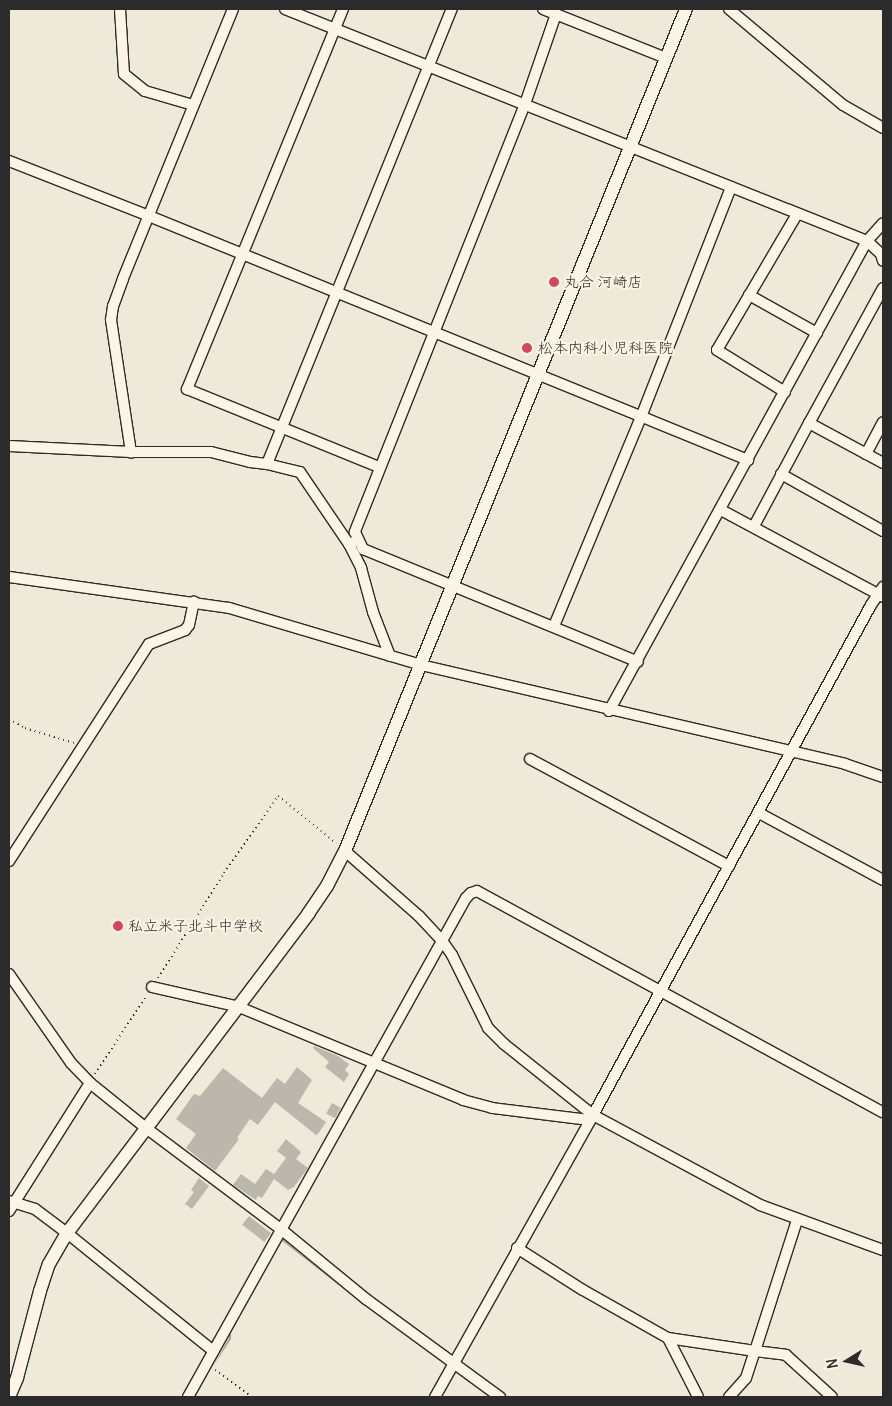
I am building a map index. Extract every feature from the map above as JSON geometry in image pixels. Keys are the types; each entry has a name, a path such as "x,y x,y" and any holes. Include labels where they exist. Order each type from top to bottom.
{"street":[{"path":"120,9 124,74 144,91 193,105"},
{"path":"131,452 111,320 112,306 232,9"},
{"path":"285,9 430,65 867,241 881,254 883,261"},
{"path":"343,9 187,389 379,468"},
{"path":"268,464 452,9"},
{"path":"543,9 666,58"},
{"path":"9,1397 17,1378 49,1264 67,1233 239,1007 327,886 345,851 632,147 686,9"},
{"path":"729,9 844,105 883,128"},
{"path":"390,656 383,642 361,568 354,542 355,532 526,104 556,14"},
{"path":"9,161 149,216 748,460"},
{"path":"554,626 641,417 731,187"},
{"path":"785,392 717,350 797,214"},
{"path":"609,711 638,662 867,241 883,223"},
{"path":"754,526 883,288"},
{"path":"749,295 817,333"},
{"path":"866,454 883,422"},
{"path":"809,423 883,463"},
{"path":"9,446 131,452 211,452 300,472 354,542 363,549 638,662"},
{"path":"781,474 883,530"},
{"path":"435,1397 662,990 871,605 882,593 721,510"},
{"path":"9,577 47,584 229,608 421,665 609,711 845,764 883,777"},
{"path":"9,861 148,644 185,630 189,625 194,602"},
{"path":"530,759 729,866"},
{"path":"759,813 883,880"},
{"path":"345,851 419,916 443,942 452,954 488,1028 504,1044 591,1118 760,1205 883,1250"},
{"path":"188,1397 466,898 477,891 883,1112"},
{"path":"9,974 71,1063 90,1083 146,1128 282,1230 366,1299 500,1397"},
{"path":"152,987 239,1007 376,1062 463,1100 492,1108 539,1116 591,1118"},
{"path":"9,1211 12,1201 90,1083"},
{"path":"12,1201 35,1209 213,1351"},
{"path":"729,1397 746,1378 797,1220"},
{"path":"517,1248 583,1290 668,1338 786,1355 832,1397"},
{"path":"668,1338 698,1397"}],"path":[{"path":"9,718 25,728 82,745"},
{"path":"90,1083 224,873 278,796 345,851"},
{"path":"206,1364 252,1397"}],"shaded area":[{"path":"281,1238 358,1300 281,1240 231,1332 231,1339 214,1365 229,1338 229,1332"}],"building":[{"path":"314,1046 338,1056 349,1064 345,1070 349,1074 344,1082 325,1067 329,1062 313,1048"},
{"path":"297,1067 312,1080 298,1103 326,1122 318,1134 316,1135 275,1102 258,1125 250,1119 237,1138 239,1139 215,1171 186,1148 196,1134 176,1119 194,1094 200,1096 223,1068 262,1098 277,1078 285,1084"},
{"path":"332,1103 341,1108 335,1118 326,1113"},
{"path":"286,1139 301,1152 296,1159 308,1168 294,1187 288,1190 274,1179 262,1198 258,1196 256,1200 233,1185 241,1174 255,1184 266,1169 274,1174 286,1158 277,1151"},
{"path":"199,1178 209,1186 192,1209 185,1204 194,1192 191,1190"},
{"path":"249,1216 271,1233 264,1242 242,1225"}],"place":[{"name":"丸合 河崎店","path":"554,282"},
{"name":"松本内科小児科医院","path":"527,348"},
{"name":"私立米子北斗中学校","path":"118,926"}]}
